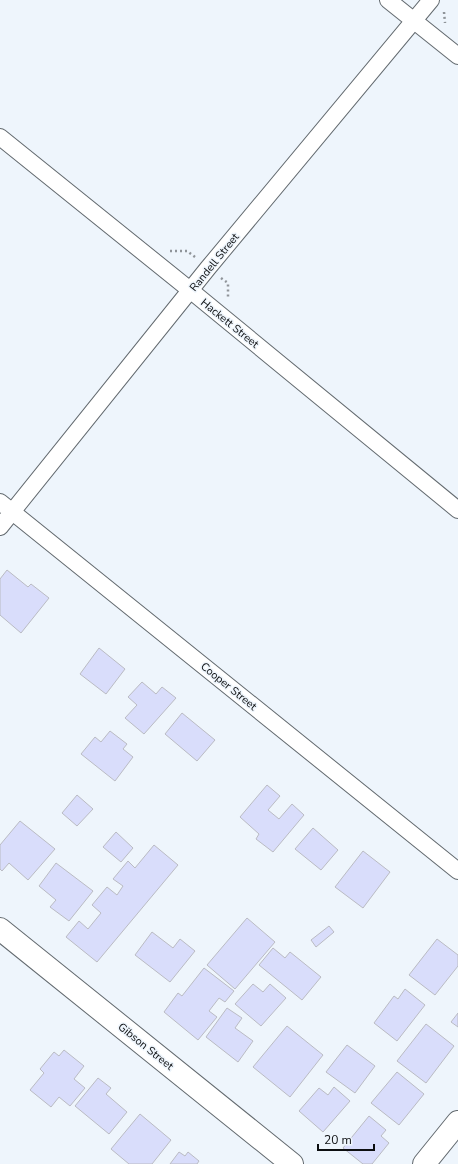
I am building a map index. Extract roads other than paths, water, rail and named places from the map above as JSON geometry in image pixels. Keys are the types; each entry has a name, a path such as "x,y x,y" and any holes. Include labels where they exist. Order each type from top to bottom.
{"street":[{"path":"388,0 458,56"},
{"name":"Randell Street","path":"0,527 6,507 190,290 431,0"},
{"name":"Hackett Street","path":"0,137 190,290 458,510"},
{"name":"Cooper Street","path":"6,507 458,871"},
{"name":"Gibson Street","path":"0,929 292,1164"},
{"path":"424,1164 458,1122"}]}
